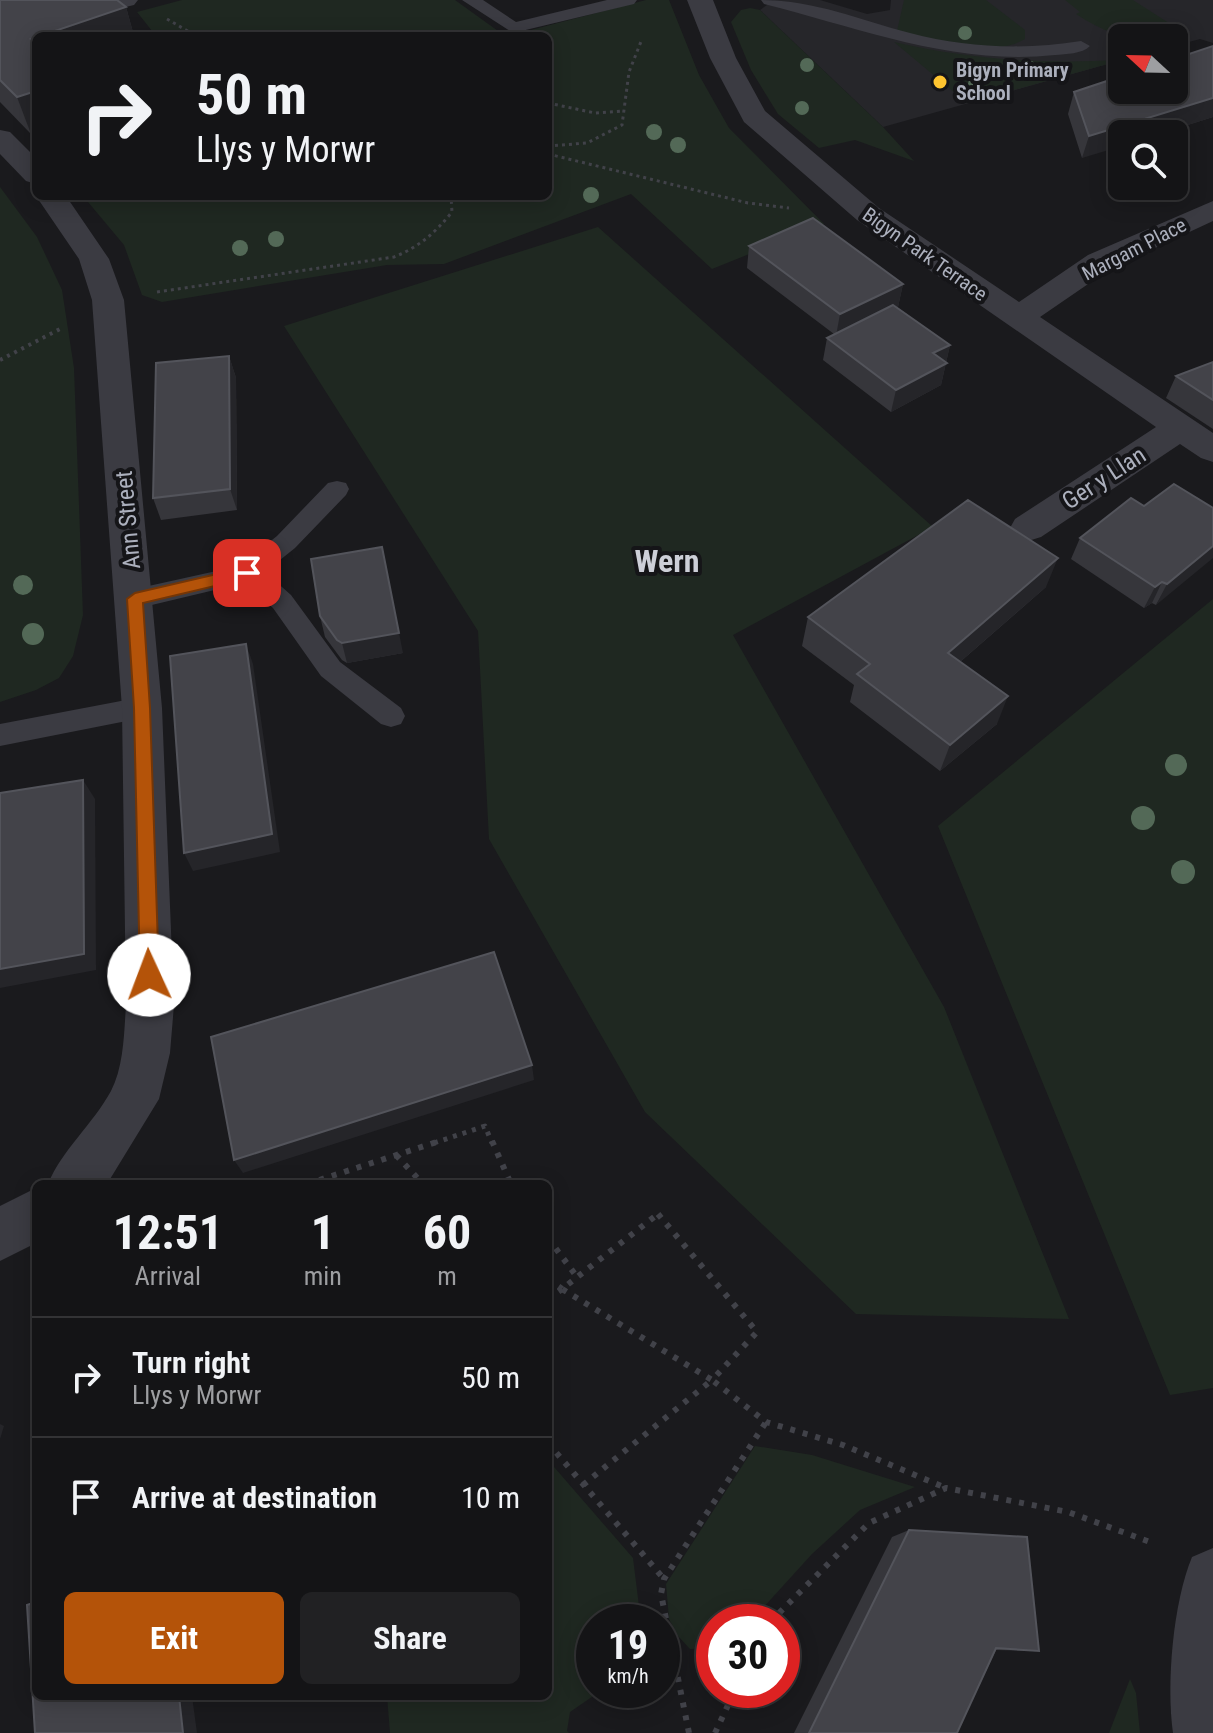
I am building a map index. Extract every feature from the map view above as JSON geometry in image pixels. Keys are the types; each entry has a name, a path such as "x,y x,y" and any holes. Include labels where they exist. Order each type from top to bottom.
{"street":[{"path":"0,29 125,0"},
{"name":"Bigyn Park Terrace","path":"707,1 723,58 754,116 868,214 1213,450"},
{"path":"0,138 32,171"},
{"name":"Ann Street","path":"54,200 94,259 108,300 142,708 150,1005 146,1053 134,1099 77,1180"},
{"name":"Margam Place","path":"1017,318 1099,262 1213,210"},
{"name":"Ger y Llan","path":"1028,528 1180,428"},
{"path":"0,1235 32,1216"},
{"path":"1204,1733 1199,1697 1213,1578"}],"lane":[{"path":"471,0 513,28 628,0"},
{"path":"770,0 806,6 910,39 974,52 1044,53 1081,46"},
{"path":"135,599 247,573 286,542 337,489"},
{"path":"247,573 267,583 284,600 324,664 391,716"},
{"path":"0,735 142,708"}],"path":[{"path":"552,146 585,145 607,138 622,125 629,72 648,30 671,8 707,1"},
{"path":"552,104 595,113 624,111"},
{"path":"552,155 748,203 791,209"},
{"path":"153,293 394,257 421,247 437,232 452,212 451,200"},
{"path":"0,360 64,326"},
{"path":"319,1180 485,1126 509,1180"},
{"path":"396,1155 419,1180"},
{"path":"552,1296 658,1214 757,1332 712,1380 583,1485"},
{"path":"552,1243 577,1277"},
{"path":"552,1282 712,1380 766,1422 843,1445 946,1488 1068,1512 1150,1542"},
{"path":"689,1733 661,1594 664,1579 766,1422"},
{"path":"552,1448 664,1579"},
{"path":"788,1604 869,1523 946,1488"},
{"path":"715,1733 727,1708"}],"shaded area":[{"path":"182,0 455,0 499,32 153,32 137,12"},
{"path":"646,0 669,0 699,75 729,128 824,224 712,269 631,194 444,264 387,265 162,302 142,295 124,245 86,200 552,200 552,32 523,32"},
{"name":"Bigyn Primary School","path":"774,0 820,0 867,14 890,10 891,0 1213,0 1213,43 1200,39 1188,42 1188,24 1108,24 1108,64 883,127 760,10"},
{"path":"904,0 986,0 1025,30 1025,39 1011,45 979,48 897,31"},
{"path":"1065,0 1133,0 1170,24 1108,24 1108,31 1076,14 1080,12"},
{"path":"741,10 760,10 883,127 914,161 855,140 819,148 778,114 751,70 731,22"},
{"path":"894,42 1007,59 1108,60 1108,64 967,103"},
{"path":"0,187 37,237 62,290 74,368 83,615 73,656 59,678 36,690 0,702"},
{"path":"598,227 933,527 733,635 944,1007 1069,1319 856,1314 645,1112 489,839 478,631 284,326"},
{"path":"1213,599 1213,1388 1170,1395 938,826"},
{"path":"755,1446 812,1455 915,1487 860,1510 812,1554 766,1604 696,1604 696,1649 690,1649 680,1638 680,1604 668,1604 666,1584"},
{"path":"552,1465 633,1558 639,1604 576,1604 576,1708 570,1712 569,1733 390,1733 387,1700 552,1700"},
{"path":"1130,1679 1136,1693 1140,1733 1109,1733"}],"building":[{"path":"0,0 117,0 126,7 52,32 32,32 32,92 17,97 0,80"},
{"path":"1213,46 1213,98 1141,120 1108,120 1108,130 1089,136 1074,92 1108,81 1108,104 1188,104 1188,54"},
{"path":"813,218 903,284 840,314 749,246"},
{"path":"893,305 950,345 933,353 947,363 896,390 827,338"},
{"path":"229,356 230,489 153,498 156,363"},
{"path":"1213,362 1213,400 1176,376"},
{"path":"1174,484 1213,508 1213,546 1167,584 1162,582 1155,587 1080,538 1131,498 1144,506"},
{"path":"968,500 1058,558 948,653 1008,696 950,745 857,674 870,664 808,617"},
{"path":"382,547 399,633 342,643 320,616 311,559"},
{"path":"246,644 272,834 184,853 170,656"},
{"path":"83,780 84,954 0,969 0,793"},
{"path":"494,952 532,1065 234,1160 211,1037"},
{"path":"909,1530 1027,1537 1039,1651 996,1648 957,1733 809,1733"},
{"path":"32,1603 32,1685 27,1605"},
{"path":"33,1700 179,1700 183,1733 35,1733"}],"place":[{"name":"Bigyn Primary School","path":"940,82"}],"district":[{"name":"Wern","path":"667,561"}],"route":[{"path":"149,975 142,708 135,599 247,573"}]}
